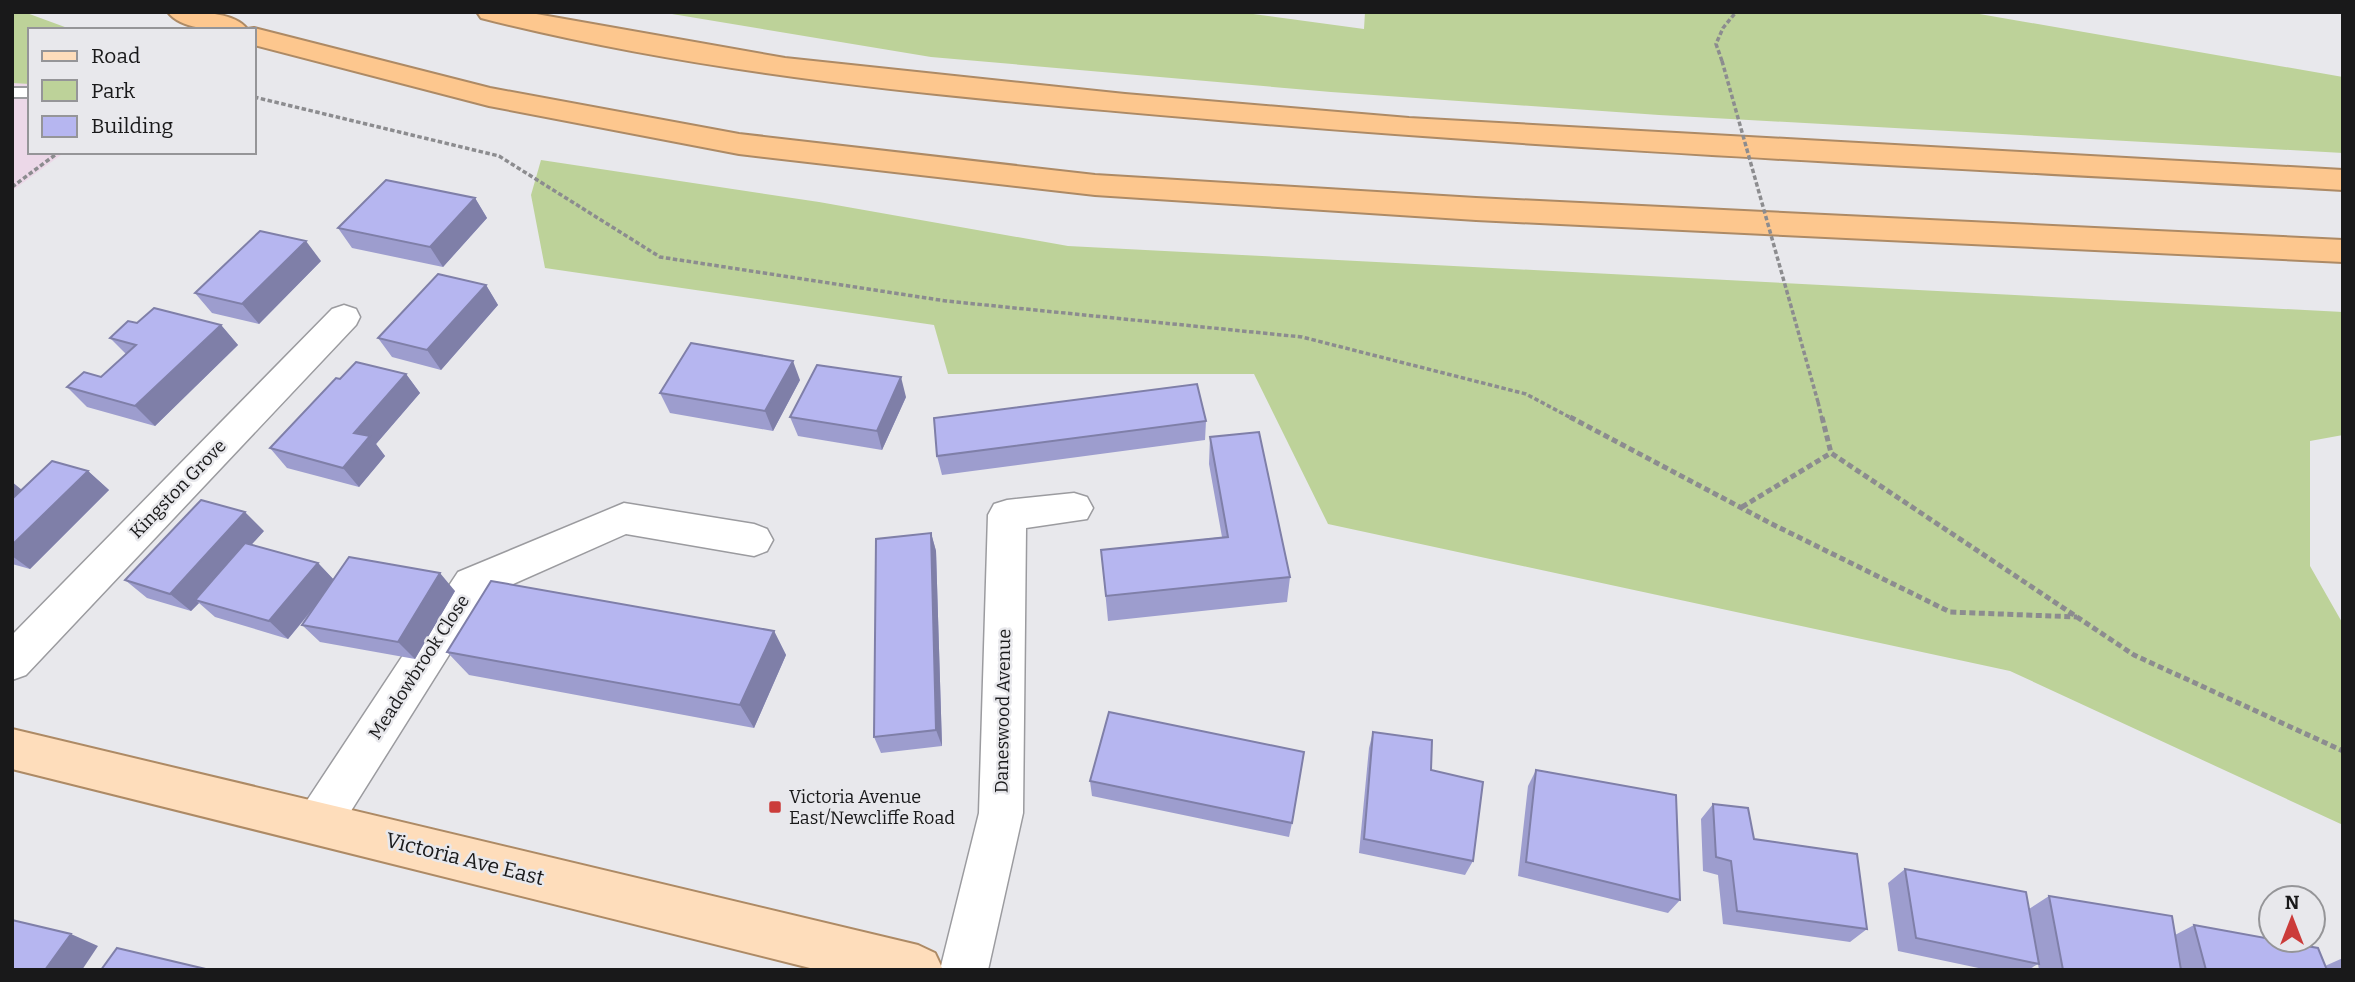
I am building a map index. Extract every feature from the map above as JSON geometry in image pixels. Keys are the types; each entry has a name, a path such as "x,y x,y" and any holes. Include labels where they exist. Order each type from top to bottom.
{"highway":[{"path":"182,12 228,28"},
{"path":"491,12 554,28 785,67 1125,103 1409,127 2343,180"},
{"path":"256,37 489,97 739,144 1095,185 1476,209 2343,251"}],"main road":[{"name":"Victoria Ave East","path":"12,749 918,970"}],"street":[{"name":"Kingston Grove","path":"12,662 344,317"},
{"name":"Daneswood Avenue","path":"964,970 1001,813 1007,515 1074,508"},
{"name":"Meadowbrook Close","path":"318,823 472,584 624,518 754,540"}],"path":[{"path":"1736,12 1723,28 1716,44 1831,453 2134,655 2343,751"},
{"path":"256,97 499,156 660,257 946,301 1302,337 1525,394 1741,508 1950,612 2077,617"},
{"path":"12,187 56,154"},
{"path":"1741,508 1831,453"}],"shaded area":[{"path":"12,68 28,74 28,154 62,154 12,191"}],"green space":[{"path":"12,12 24,12 68,28 28,28 28,84 12,83"},
{"path":"660,12 1238,12 1364,29 1365,12 1968,12 2343,77 2343,153 1659,115 1331,92 931,57"},
{"path":"541,160 819,202 1068,246 2343,312 2343,435 2310,441 2310,566 2343,624 2343,825 2010,671 1328,524 1254,374 948,374 934,325 545,268 531,195"}],"building":[{"path":"386,180 475,198 430,247 338,228"},
{"path":"260,231 306,241 242,304 195,293"},
{"path":"438,274 486,285 427,350 378,338"},
{"path":"154,308 221,325 135,406 67,387 84,372 101,377 136,345 110,338 128,321 137,323"},
{"path":"691,343 793,361 765,411 660,393"},
{"path":"356,362 406,374 354,433 370,436 343,468 270,448 336,378 340,379"},
{"path":"817,365 901,377 877,431 790,417"},
{"path":"1197,384 1206,421 937,456 934,418"},
{"path":"1259,432 1290,577 1106,596 1101,550 1228,537 1210,437"},
{"path":"52,461 88,471 12,545 12,499"},
{"path":"201,500 245,512 170,594 125,580"},
{"path":"931,533 936,730 874,737 876,539"},
{"path":"245,543 318,563 269,621 195,600"},
{"path":"349,557 440,573 398,642 302,625"},
{"path":"491,581 774,631 740,705 447,652"},
{"path":"1109,712 1304,752 1292,823 1090,781"},
{"path":"1373,732 1432,740 1431,770 1483,782 1473,861 1364,839"},
{"path":"1536,770 1676,795 1680,900 1526,862"},
{"path":"1713,804 1748,808 1754,839 1857,854 1867,929 1737,911 1731,861 1716,857"},
{"path":"1905,869 2026,892 2039,964 1916,938"},
{"path":"2049,896 2172,916 2181,970 2063,970"},
{"path":"12,920 71,934 45,970 12,970"},
{"path":"2194,925 2257,936 2257,954 2320,954 2327,970 2206,970"},
{"path":"117,948 210,970 101,970"}],"place":[{"name":"Victoria Avenue East/Newcliffe Road","path":"775,807"}]}
